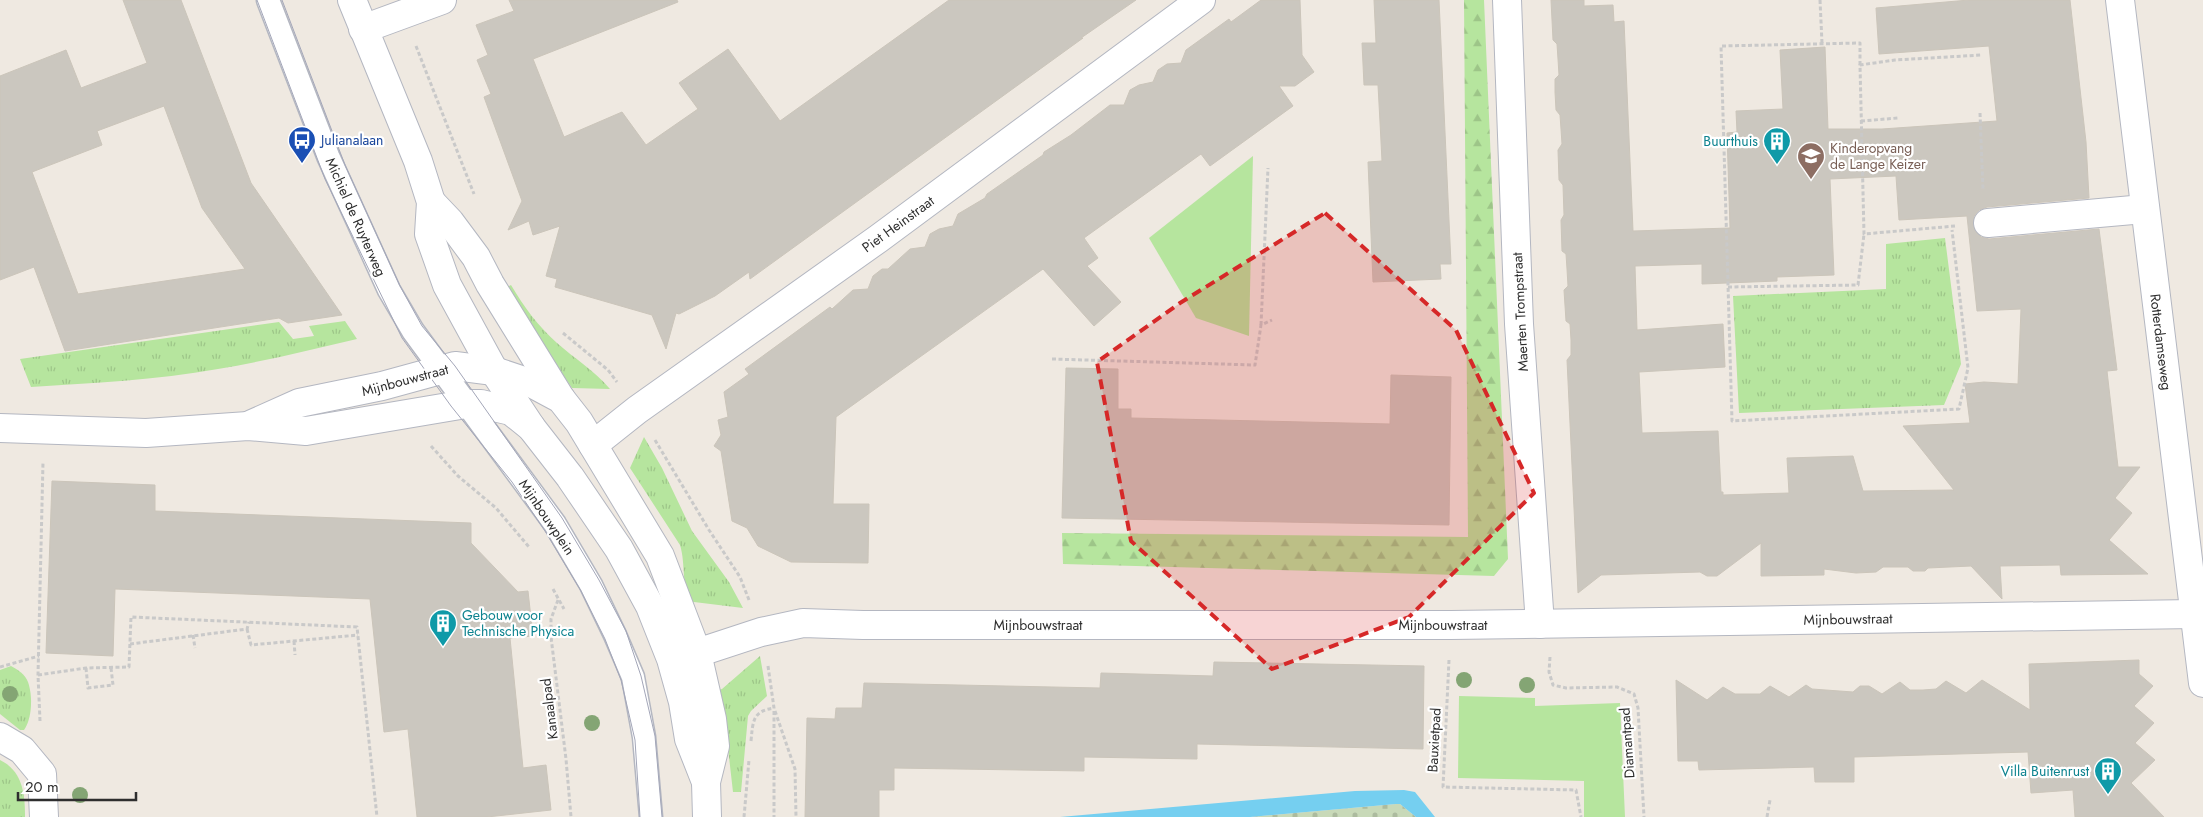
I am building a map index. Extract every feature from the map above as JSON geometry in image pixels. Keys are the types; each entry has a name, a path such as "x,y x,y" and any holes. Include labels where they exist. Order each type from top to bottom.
{"street":[{"path":"352,0 418,162 431,202 428,234 447,285 494,371 531,427 570,477 619,549 650,606 671,659 683,702 689,740 706,782"},
{"path":"363,29 442,0"},
{"name":"Piet Heinstraat","path":"594,445 637,410 870,245 1201,0"},
{"name":"Maerten Trompstraat","path":"1508,0 1519,324 1540,624"},
{"name":"Rotterdamseweg","path":"2120,0 2203,683"},
{"path":"431,202 450,222 476,257 490,284 561,399 594,445 660,556 697,653 712,719 715,746 706,782 707,817"},
{"path":"1986,223 2144,209"},
{"name":"Mijnbouwstraat","path":"248,426 299,403 382,386 455,366 494,371 533,384 561,399"},
{"name":"Mijnbouwstraat","path":"0,428 146,433 248,426 306,431 466,404 481,404 511,411 531,427"},
{"name":"Mijnbouwstraat","path":"697,653 761,632 803,623 873,625 1451,625 2194,614"},
{"path":"0,737 22,750 42,774 44,817"}],"lane":[{"name":"Michiel de Ruyterweg","path":"268,0 328,156 389,290 413,331 441,369"},
{"name":"Mijnbouwplein","path":"441,369 555,524 591,585 616,635 633,677 644,737 651,817"}],"path":[{"path":"1820,0 1822,43"},
{"path":"403,13 474,196"},
{"path":"1728,287 1858,285 1864,234 1860,43 1721,46 1728,287 1732,421 1959,409 1968,368 1952,226"},
{"path":"1860,65 1894,60 1982,55"},
{"path":"1864,234 1986,223 1980,113"},
{"path":"1861,121 1898,118"},
{"path":"1052,359 1255,365 1261,325 1268,168"},
{"path":"1261,325 1272,320"},
{"path":"426,440 458,476 496,508 531,550"},
{"path":"42,774 38,656 44,455"},
{"path":"550,581 558,599 568,614"},
{"name":"Kanaalpad","path":"558,599 551,619 552,637 571,817"},
{"path":"38,675 86,668 129,668 131,617 356,627 377,817"},
{"path":"249,622 247,629 251,645 358,635"},
{"name":"Diamantpad","path":"1540,624 1551,646 1549,672 1553,685 1566,688 1617,687 1634,694 1638,708 1644,817"},
{"name":"Bauxietpad","path":"1451,625 1443,786 1576,790 1581,817"},
{"path":"130,644 247,629"},
{"path":"761,632 770,671 774,708 774,817"},
{"path":"193,635 195,648"},
{"path":"294,642 295,655"},
{"path":"0,667 38,656"},
{"path":"86,668 88,688 112,685 111,668"},
{"path":"751,744 755,717 760,711 774,708"},
{"path":"774,708 795,769 796,817"},
{"path":"744,817 750,754"},
{"path":"1767,817 1770,800"}],"highlighted area":[{"path":"1325,213 1456,330 1534,493 1409,617 1272,669 1131,541 1097,362 1180,303"}],"green space":[{"path":"1464,0 1484,0 1508,559 1494,576 1063,564 1062,533 1468,537"},
{"path":"1253,156 1249,336 1196,318 1149,238"},
{"path":"1945,238 1961,364 1944,405 1739,413 1733,296 1886,289 1886,244"},
{"path":"511,285 526,309 544,330 598,376 610,389 572,388 503,289"},
{"path":"345,321 357,339 218,369 171,376 31,387 20,359 279,322 293,339 314,336 309,326"},
{"path":"644,437 662,468 692,531 729,582 743,608 694,602 691,604 686,590 680,545 630,468"},
{"path":"760,656 767,696 748,716 741,792 733,792 725,722 718,690 722,689"},
{"path":"11,666 25,677 30,688 30,714 24,730 20,730 0,714 0,670"},
{"path":"1459,696 1535,698 1535,706 1620,703 1625,817 1584,817 1584,781 1458,778"},
{"path":"0,760 14,770 18,777 23,792 25,817 0,817"},
{"path":"1400,804 1416,817 1250,817"}],"water":[{"path":"1404,790 1415,792 1435,817 1416,817 1400,804 1396,804 1250,817 1060,817 1355,791"}],"building":[{"path":"123,0 181,0 251,183 342,315 288,323 279,318 65,351 34,267 0,280 0,76 66,50 81,88 147,63","holes":["164,106 202,208 245,269 78,294 32,172 102,145 97,131"]},
{"path":"509,0 677,0 678,2 533,59 564,137 622,112 646,145 698,109 679,83 728,49 780,121 949,0 1136,0 750,279 749,272 715,296 679,314 676,313 666,349 652,315 555,287 557,279 546,276 560,226 533,235 529,221 508,230 522,201 484,97 491,94 477,60 488,55 476,25 514,11"},
{"path":"1261,0 1300,0 1302,55 1314,72 1295,86 1279,86 1293,106 1210,166 1201,154 1084,238 1098,258 1087,266 1121,302 1094,326 1043,269 836,417 833,504 869,504 868,563 791,562 758,546 747,528 732,521 721,451 714,446 721,435 718,420 728,417 724,392 749,374 745,369 830,307 832,309 853,290 868,289 873,276 882,269 888,269 910,249 925,247 930,234 939,229 953,226 958,214 985,198 987,194 1110,105 1124,105 1130,90 1139,85 1153,82 1158,70 1167,64 1181,63 1186,50 1229,19 1231,22"},
{"path":"1374,0 1439,0 1451,264 1440,264 1441,279 1373,282 1368,162 1382,161 1378,85 1364,85 1362,43 1376,43"},
{"path":"1551,0 1584,0 1584,6 1613,5 1614,22 1624,21 1633,231 1730,228 1727,133 1737,132 1736,111 1783,109 1780,50 1825,47 1828,129 1882,129 1997,121 1989,46 1879,54 1876,8 1969,0 2070,0 2086,142 2089,198 1987,207 1979,210 1974,216 1973,225 1981,237 1989,239 2099,229 2117,370 2107,371 2118,467 2140,467 2115,498 2132,513 2109,540 2148,574 2061,575 2060,565 2000,566 2002,599 1971,566 1928,568 1925,571 1913,571 1908,567 1883,567 1876,572 1856,573 1824,569 1824,575 1761,576 1761,543 1717,576 1707,576 1700,572 1601,575 1578,593 1567,360 1571,355 1571,340 1570,324 1566,321 1564,290 1568,286 1566,254 1562,251 1563,185 1559,180 1558,150 1562,144 1560,115 1556,110 1555,92 1555,79 1559,75 1557,44 1553,40","holes":["1896,176 1899,220 1967,216 1977,311 2021,309 2018,384 1984,382 1965,384 1970,423 1903,426 1954,490 1863,491 1853,456 1787,458 1789,493 1723,495 1723,492 1721,492 1718,431 1642,433 1639,372 1725,367 1723,324 1637,330 1635,266 1702,264 1702,284 1777,281 1777,277 1834,275 1830,179"]},
{"path":"1066,368 1118,369 1118,409 1131,409 1131,418 1390,424 1391,375 1451,377 1449,525 1062,518"},
{"name":"Gebouw voor Technische Physica","path":"52,481 155,485 155,511 471,523 471,543 518,592 528,591 533,636 510,638 523,768 546,765 551,810 487,817 417,817 408,729 384,732 370,599 115,589 113,656 46,653"},
{"path":"2139,660 2139,674 2153,686 2134,706 2154,723 2135,743 2155,760 2131,783 2164,817 2075,817 2073,790 2031,793 2028,752 1854,757 1854,782 1815,782 1814,767 1699,770 1698,761 1678,761 1676,680 1707,700 1723,687 1735,694 1760,694 1770,686 1789,697 1806,685 1812,689 1853,692 1860,686 1869,686 1882,694 1900,682 1910,690 1923,690 1936,689 1946,681 1966,693 1982,680 2030,710 2029,664"},
{"path":"1214,662 1424,666 1423,749 1197,744 1197,759 1084,757 1084,771 894,768 894,790 879,790 879,817 805,817 807,718 835,719 836,708 862,708 864,683 1100,688 1101,673 1213,676"}],"tram line":[{"path":"257,0 325,179 402,338 451,406 512,482 545,531 581,591 605,639 621,680 635,740 640,817"},
{"path":"282,0 345,165 400,286 422,326 455,366 562,518 599,580 626,631 641,676 655,736 662,817"}],"place":[{"name":"Julianalaan","path":"302,164"},
{"name":"Buurthuis","path":"1777,165"},
{"name":"Kinderopvang de Lange Keizer","path":"1811,180"},
{"name":"Gebouw voor Technische Physica","path":"443,647"},
{"name":"Villa Buitenrust","path":"2108,795"}]}
